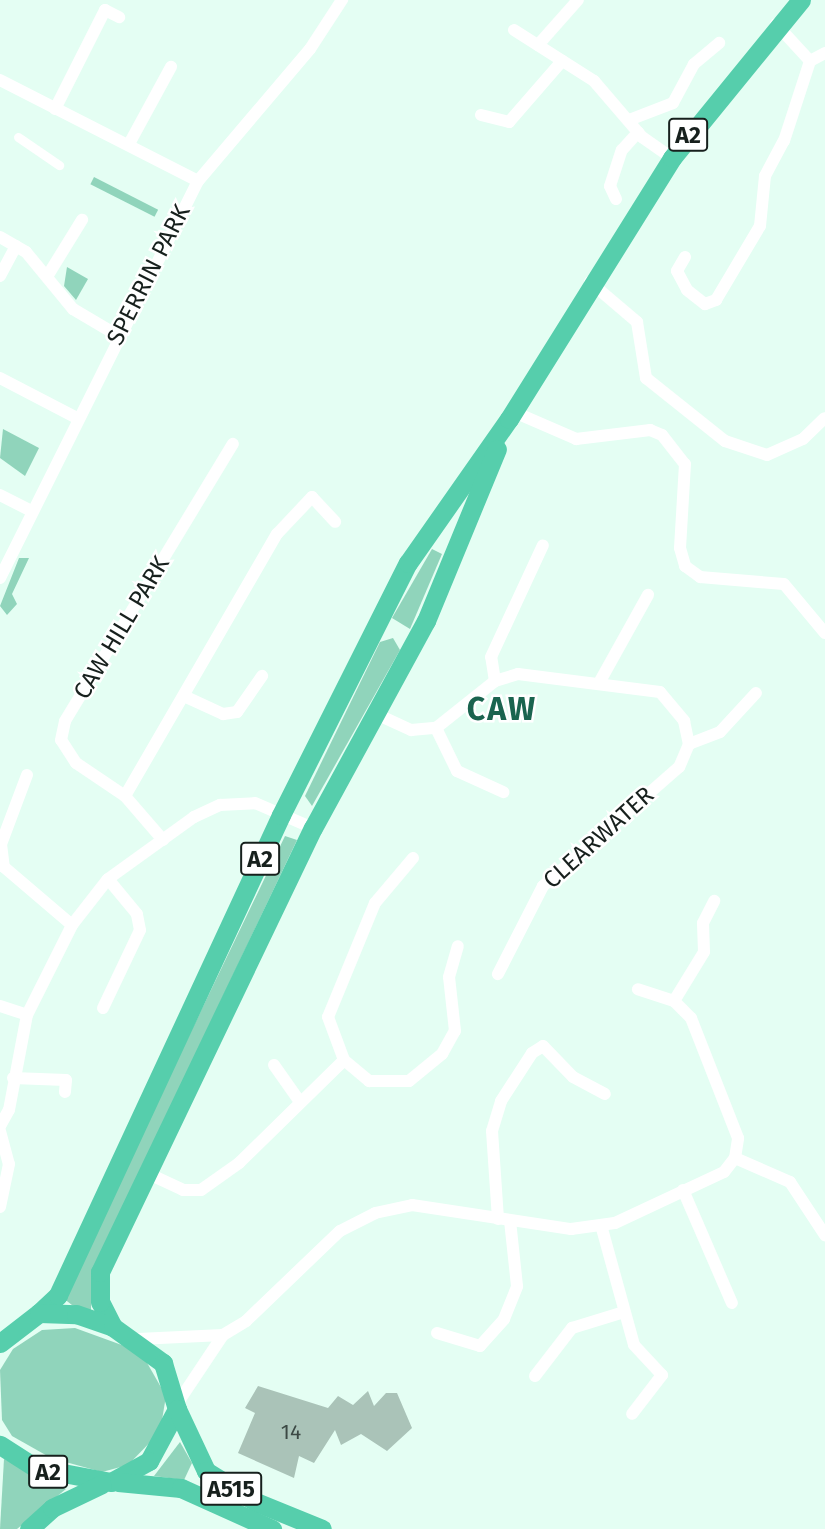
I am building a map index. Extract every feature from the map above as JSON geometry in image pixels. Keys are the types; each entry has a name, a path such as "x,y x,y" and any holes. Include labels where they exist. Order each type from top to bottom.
{"highway":[{"name":"A2","path":"3,1336 39,1313 68,1274 281,814 408,563 512,415 589,282 672,158 776,24 801,0"},
{"name":"A2","path":"113,1327 100,1302 100,1272 313,828 426,621 512,415"},
{"path":"39,1313 76,1314 138,1339 169,1374 177,1406"},
{"name":"A2","path":"29,1529 52,1508 149,1461 177,1406"},
{"name":"A515","path":"177,1406 206,1471 256,1502 322,1529"},
{"name":"A2","path":"0,1445 36,1468 107,1483"},
{"name":"A515","path":"107,1483 181,1488 272,1529"}],"street":[{"name":"SPERRIN PARK","path":"0,578 117,335 198,181 310,49 342,0"},
{"path":"538,45 578,0"},
{"path":"55,109 105,10 118,17"},
{"path":"776,24 810,61"},
{"path":"514,30 594,81 638,132 672,158"},
{"path":"629,120 673,103 694,64 719,43"},
{"path":"685,257 677,271 687,290 705,304 716,300 760,226 765,176 785,141 810,61 825,53"},
{"path":"481,115 509,122 562,61"},
{"path":"129,144 171,66"},
{"path":"0,80 198,181"},
{"path":"616,200 610,186 622,150 638,132"},
{"path":"18,138 59,165"},
{"path":"48,275 82,220"},
{"path":"0,237 16,246 48,275 72,309 117,335"},
{"path":"0,276 16,246"},
{"path":"589,282 636,322 646,378 725,441 767,455 803,439 825,418"},
{"path":"0,378 77,418"},
{"path":"512,415 576,439 650,430 662,435 685,464 685,566 699,577 784,584 825,634"},
{"name":"CAW HILL PARK","path":"163,840 125,796 65,752 65,721 233,443"},
{"path":"0,495 31,511"},
{"path":"125,796 295,512 312,496 335,522"},
{"path":"495,681 491,657 543,545"},
{"path":"600,683 648,595"},
{"path":"374,713 411,730 436,728 495,681 518,674 660,692 684,720 689,744 720,732 756,693"},
{"path":"186,697 223,714 237,712 262,676"},
{"path":"436,728 457,771 503,792"},
{"name":"CLEARWATER","path":"498,974 543,886 679,767 689,744"},
{"path":"27,775 1,844 4,867 72,925"},
{"path":"0,1207 9,1164 0,1129 27,1015 72,925 108,879 163,840 220,805 255,803 313,828"},
{"path":"413,858 375,903 336,984 328,1017 344,1060 385,1086 409,1081 435,1062 455,1031 449,977 458,946"},
{"path":"103,1008 140,930 137,914 108,879"},
{"path":"674,1001 704,952 703,923 715,901"},
{"path":"177,1406 223,1335 246,1321 340,1231 375,1213 412,1205 571,1229 601,1225 724,1172 735,1158 729,1112 691,1018 674,1001 638,989"},
{"path":"0,1006 27,1015"},
{"path":"437,1333 480,1346 504,1319 517,1286 504,1220 492,1131 501,1101 532,1053 543,1046 573,1077 605,1094"},
{"path":"149,1174 183,1190 201,1190 344,1060"},
{"path":"274,1065 300,1102"},
{"path":"13,1079 66,1080 65,1092"},
{"path":"735,1158 790,1182 825,1235"},
{"path":"683,1190 732,1303"},
{"path":"601,1225 621,1313 634,1345 662,1375 632,1414"},
{"path":"535,1376 572,1328 621,1313"},
{"path":"138,1339 223,1335"}],"green space":[{"path":"94,177 158,210 155,217 90,184"},
{"path":"67,267 88,279 76,300 64,286"},
{"path":"3,429 39,448 25,476 0,458"},
{"path":"432,549 442,554 410,629 392,618"},
{"path":"19,558 29,558 12,594 17,604 7,615 0,606"},
{"path":"393,638 400,650 312,806 305,796 380,642"},
{"path":"285,836 297,840 91,1275 91,1310 72,1305 63,1298"},
{"path":"75,1328 130,1348 146,1361 166,1396 160,1432 128,1465 102,1472 51,1458 12,1436 2,1420 0,1370 13,1349 42,1330"},
{"path":"180,1442 192,1463 184,1480 154,1476"},
{"path":"4,1459 66,1489 17,1529 0,1529"}],"building":[{"path":"258,1386 328,1408 338,1396 353,1405 368,1391 374,1406 386,1393 397,1393 412,1428 387,1451 361,1434 341,1445 335,1430 314,1463 299,1456 294,1478 238,1453 255,1413 245,1408"}],"district":[{"name":"CAW","path":"502,709"}]}
